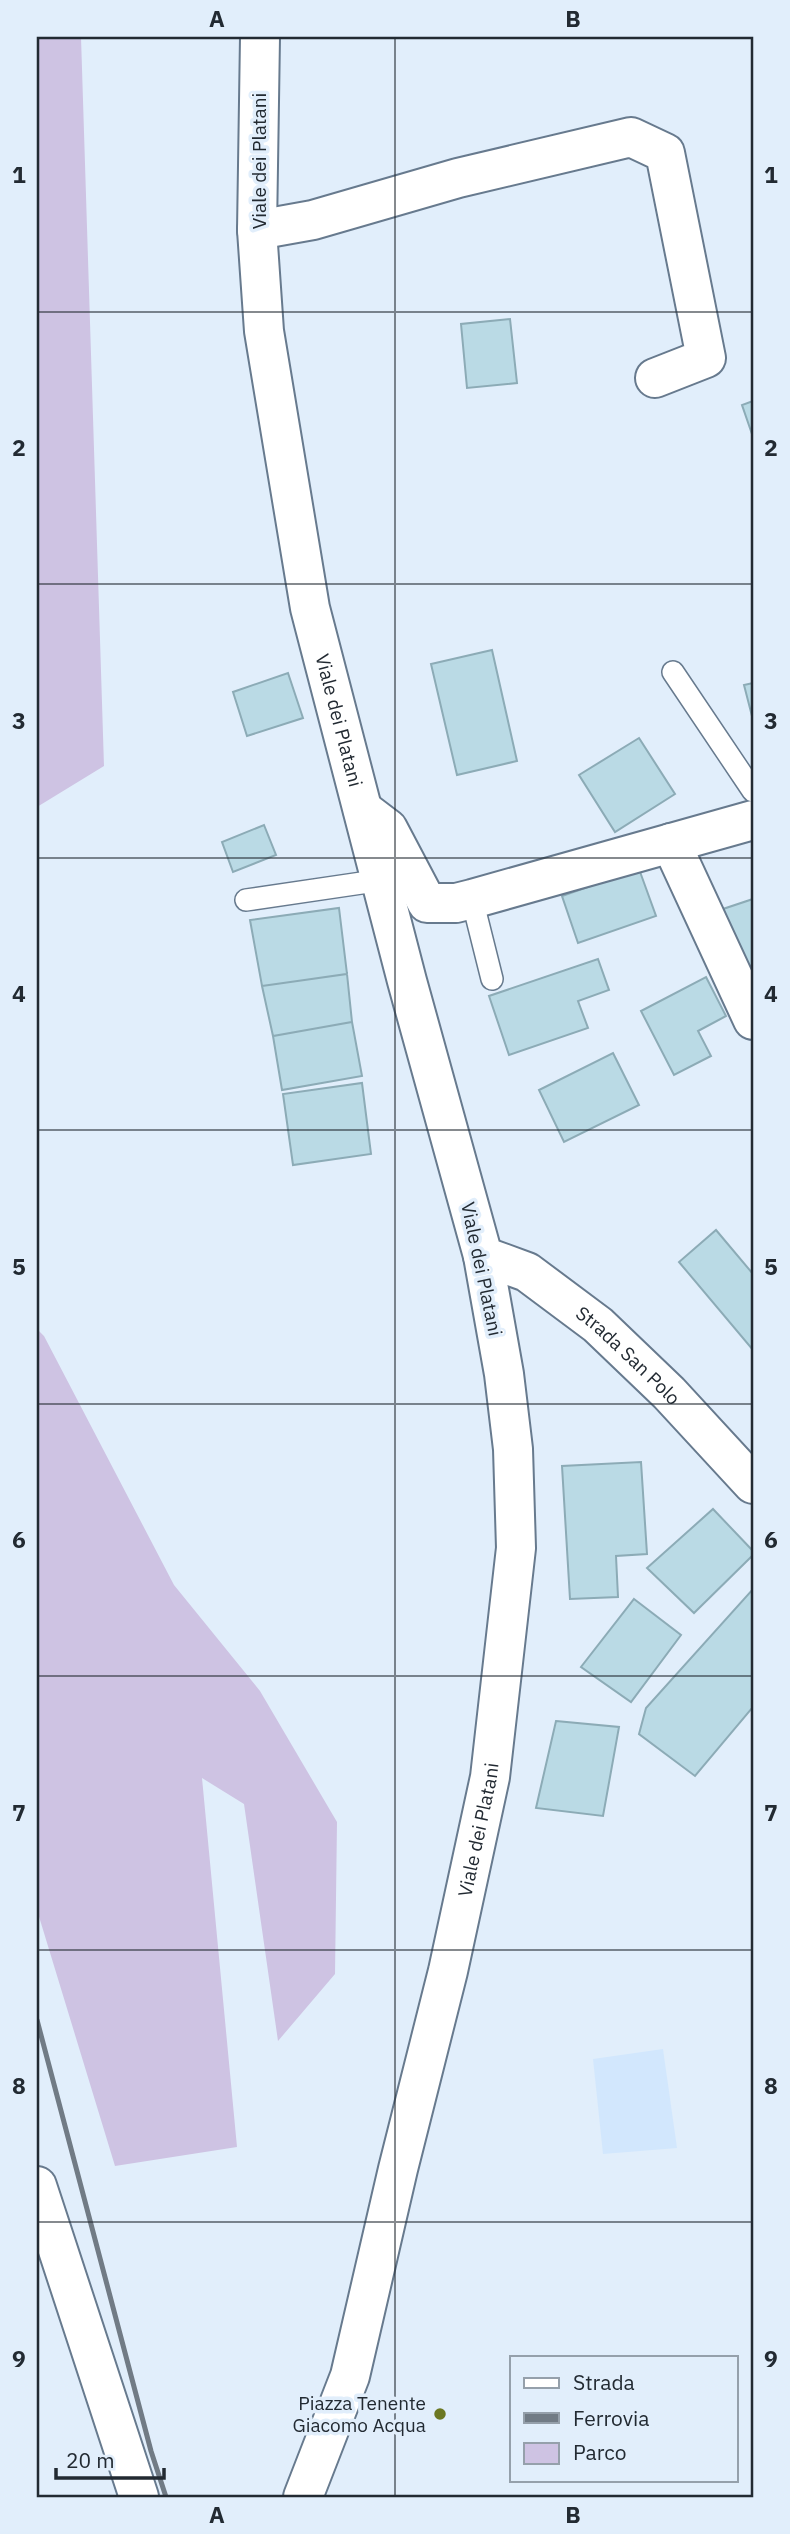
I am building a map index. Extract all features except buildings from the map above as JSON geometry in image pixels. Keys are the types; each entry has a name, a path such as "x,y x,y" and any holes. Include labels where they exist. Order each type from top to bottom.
{"street":[{"name":"Viale dei Platani","path":"260,37 257,230 264,331 310,608 483,1256 512,1437 516,1548 491,1777 449,1971 398,2169 350,2376 303,2497"},
{"path":"257,230 313,220 458,178 631,136 665,153 706,358 654,378"},
{"path":"363,810 388,829 427,903 456,903 472,899 753,820"},
{"path":"671,843 753,1020"},
{"name":"Strada San Polo","path":"483,1256 527,1272 598,1325 669,1393 753,1484"},
{"path":"37,2186 139,2497"}],"lane":[{"path":"673,672 753,791"},
{"path":"246,901 382,880"},
{"path":"472,899 492,979"}],"shaded area":[{"path":"663,2049 677,2148 603,2154 593,2059"}],"green space":[{"path":"37,37 81,37 104,766 37,807"},
{"path":"37,1329 44,1336 174,1585 260,1691 337,1822 335,1974 278,2041 244,1804 202,1778 237,2147 115,2166 37,1910"}],"railway":[{"path":"37,2020 151,2451 166,2497"}],"place":[{"name":"Piazza Tenente Giacomo Acqua","path":"440,2414"}]}
